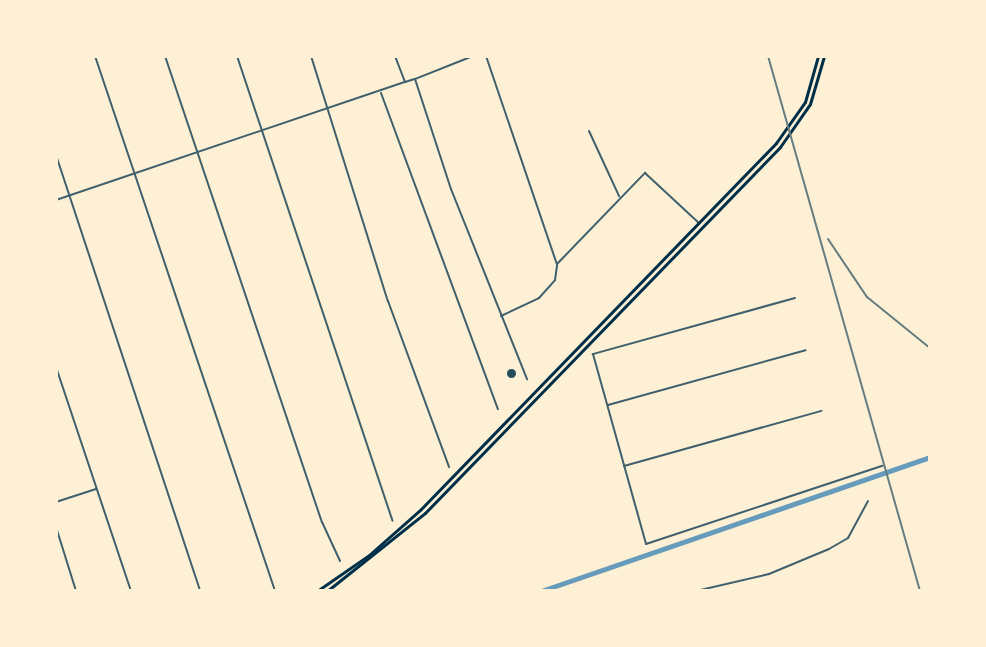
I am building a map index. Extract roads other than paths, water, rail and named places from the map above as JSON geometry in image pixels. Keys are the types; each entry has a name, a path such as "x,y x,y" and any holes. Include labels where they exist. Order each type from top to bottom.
{"highway":[{"path":"317,591 369,555 421,509 788,129 808,94 821,56"},
{"path":"327,591 425,513 773,154 810,104 821,56"}],"street":[{"path":"95,56 275,591"},
{"path":"165,56 322,522 340,561"},
{"path":"237,56 393,521"},
{"path":"311,56 388,301 449,467"},
{"path":"395,56 405,82"},
{"path":"56,200 326,110 473,56"},
{"path":"486,56 557,264 555,280 539,298 501,316"},
{"path":"415,79 527,379"},
{"path":"381,91 498,409"},
{"path":"589,131 620,197"},
{"path":"56,155 200,591"},
{"path":"557,264 620,197 649,173 699,223"},
{"path":"795,298 593,354 646,544 882,466"},
{"path":"606,405 806,350"},
{"path":"56,367 131,591"},
{"path":"623,466 821,411"},
{"path":"56,502 98,488"},
{"path":"696,591 769,574 829,549 848,538 868,501"},
{"path":"56,527 76,591"}],"waterway":[{"path":"541,591 930,457"}],"railway":[{"path":"768,56 920,591"},
{"path":"828,239 867,297 930,348"}]}
